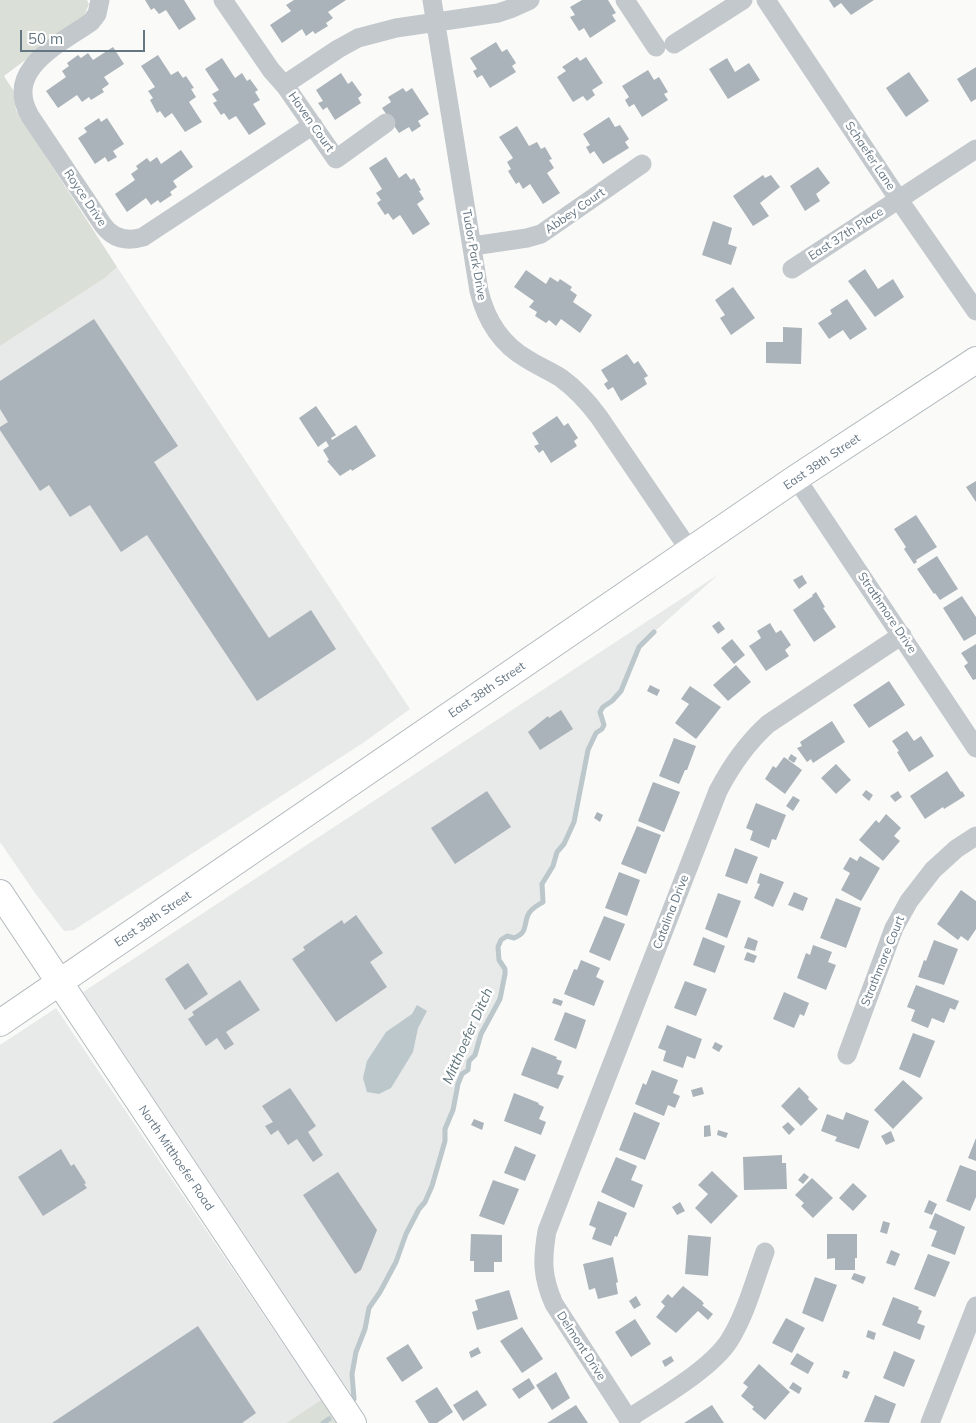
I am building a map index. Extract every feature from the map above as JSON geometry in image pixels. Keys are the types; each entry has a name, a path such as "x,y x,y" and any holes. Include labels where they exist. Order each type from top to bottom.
{"main road":[{"name":"East 38th Street","path":"0,1024 796,478 976,360"},
{"name":"North Mitthoefer Road","path":"0,894 352,1423"}],"street":[{"name":"Royce Drive","path":"100,0 97,14 91,22 35,62 28,73 22,91 24,104 30,116 103,226 110,233 123,239 134,240 143,237 313,125"},
{"name":"Haven Court","path":"223,0 336,159 386,123"},
{"name":"Tudor Park Drive","path":"432,0 481,299 486,314 504,341 515,351 561,379 584,398 599,417 690,551"},
{"path":"284,85 351,41 388,30 498,13 530,0"},
{"path":"624,0 665,46 743,0"},
{"name":"Schaefer Lane","path":"766,0 899,200 976,311"},
{"name":"East 37th Place","path":"792,270 976,149"},
{"name":"Abbey Court","path":"473,246 528,238 541,234 642,164"},
{"name":"Strathmore Drive","path":"796,478 976,748"},
{"name":"Catalina Drive","path":"543,1264 547,1231 718,791 729,771 756,734 768,724 902,635"},
{"name":"Strathmore Court","path":"847,1055 894,928 909,901 933,870 956,849 976,836"},
{"path":"630,1421 699,1371 728,1343 740,1321 765,1252"},
{"name":"Delmont Drive","path":"543,1264 547,1288 557,1310 630,1421"},
{"path":"930,1423 976,1306"}],"shaded area":[{"path":"0,0 87,0 89,4 84,16 4,76 13,90 16,110 117,267 105,278 0,346"},
{"path":"117,267 410,709 363,743 74,930 64,931 0,842 0,346 105,278"},
{"path":"719,574 639,647 621,691 601,712 604,725 596,733 588,750 574,822 564,844 557,853 553,866 542,884 543,902 528,914 526,927 520,935 514,938 507,936 501,940 498,947 499,960 505,969 500,999 481,1034 475,1055 469,1061 468,1070 462,1074 458,1084 453,1110 445,1129 445,1141 432,1186 407,1234 396,1262 369,1308 365,1329 356,1352 352,1374 354,1399 83,992"},
{"path":"417,1005 427,1011 418,1028 413,1052 391,1088 379,1094 367,1092 363,1078 367,1061 386,1032 412,1014"},
{"path":"56,1008 321,1400 286,1423 0,1423 0,1045"},
{"path":"321,1400 337,1423 286,1423"}],"building":[{"path":"145,0 184,0 196,19 179,30 166,10 159,14 154,8 151,10"},
{"path":"294,0 346,0 328,12 333,18 326,23 328,26 315,34 313,31 306,36 302,29 282,43 270,25 291,11 286,5"},
{"path":"582,0 608,0 616,13 612,15 616,21 590,38 584,28 579,31 570,17 575,15 570,7"},
{"path":"829,0 874,0 851,15 841,3 834,8"},
{"path":"496,42 502,52 507,49 516,63 512,66 516,72 490,88 482,75 477,78 473,71 477,69 470,58"},
{"path":"113,47 124,64 104,77 109,84 102,89 104,92 91,100 89,97 82,102 77,95 58,108 46,91 66,77 62,71 69,66 67,63 78,55 81,58 88,53 93,60"},
{"path":"158,55 171,75 178,71 183,78 186,76 194,88 191,89 196,97 189,102 202,122 185,132 172,113 165,118 160,111 157,113 150,100 153,98 148,91 155,87 141,66"},
{"path":"577,57 580,61 586,57 603,83 592,90 595,95 587,101 583,96 573,102 557,77 566,71 562,67"},
{"path":"222,58 235,78 242,73 247,81 250,79 258,90 255,92 260,100 253,104 266,124 249,135 236,116 229,120 224,113 221,115 213,103 217,101 212,94 219,90 205,69"},
{"path":"727,58 735,72 749,63 760,80 728,99 709,69"},
{"path":"976,67 976,99 971,102 957,79"},
{"path":"648,70 654,80 659,77 668,92 664,94 668,100 642,117 634,104 629,107 625,100 629,97 622,86"},
{"path":"909,72 929,101 906,117 886,88"},
{"path":"341,73 348,84 352,81 362,95 358,98 361,103 335,120 327,107 323,110 318,103 323,101 316,90"},
{"path":"403,88 406,92 412,88 429,114 418,121 421,126 412,132 409,127 399,133 382,108 391,102 388,97"},
{"path":"609,117 615,127 620,125 629,139 625,142 629,148 603,164 594,151 590,154 586,147 590,145 583,134"},
{"path":"99,118 101,122 107,118 124,144 113,151 117,157 108,162 105,157 95,164 78,138 87,132 84,128"},
{"path":"517,126 529,146 537,142 541,149 545,147 552,159 549,160 554,168 547,173 560,193 543,204 530,184 523,189 519,182 516,184 508,171 511,169 507,162 513,158 499,137"},
{"path":"181,150 193,167 173,181 177,187 170,192 172,195 160,203 158,200 151,205 146,198 127,212 115,194 135,180 131,174 138,169 136,166 147,158 150,162 157,157 161,164"},
{"path":"386,157 399,178 406,173 411,180 414,178 421,190 419,191 424,199 417,204 430,224 413,235 400,215 393,220 388,213 385,215 377,203 381,200 376,193 382,189 369,168"},
{"path":"818,167 830,183 816,194 820,201 805,211 790,186"},
{"path":"763,175 765,178 771,175 780,187 760,203 769,216 753,226 733,196"},
{"path":"713,221 732,228 728,244 737,247 731,265 702,255"},
{"path":"865,269 878,289 893,279 904,297 875,317 848,281"},
{"path":"526,270 546,284 550,277 558,282 560,279 572,287 570,290 577,295 573,302 592,315 580,333 561,319 556,326 549,320 546,323 535,316 537,312 529,307 534,301 514,287"},
{"path":"733,287 755,318 731,335 720,318 725,315 715,300"},
{"path":"847,299 867,329 850,340 843,330 829,339 818,323 832,314 830,310"},
{"path":"94,319 178,446 154,462 269,638 311,610 336,649 257,701 147,535 121,552 90,505 70,517 49,485 40,491 0,430 0,427 8,422 0,409 0,381"},
{"path":"783,327 802,328 801,364 766,363 766,342 783,342"},
{"path":"627,354 634,364 638,361 648,376 644,378 647,384 621,401 613,387 608,390 604,384 608,381 601,370"},
{"path":"316,406 336,435 331,438 332,440 356,425 376,456 340,476 327,461 329,460 323,450 329,446 326,441 318,447 299,418"},
{"path":"557,416 564,426 568,423 578,438 574,441 577,446 551,463 543,450 539,453 534,446 539,444 532,433"},
{"path":"976,481 976,502 966,487"},
{"path":"916,515 937,547 916,560 917,562 914,564 894,529"},
{"path":"937,556 958,589 940,600 917,569"},
{"path":"802,575 807,583 799,589 793,580"},
{"path":"816,592 825,607 823,608 836,627 814,642 793,610"},
{"path":"962,596 976,617 976,634 964,641 943,608"},
{"path":"719,621 725,629 718,634 712,626"},
{"path":"770,623 776,633 781,630 791,645 785,650 789,656 766,671 749,646 761,638 757,631"},
{"path":"732,639 745,655 734,664 721,648"},
{"path":"976,644 976,679 973,680 964,666 968,663 961,653"},
{"path":"736,665 751,682 728,701 713,685"},
{"path":"889,681 905,705 869,728 853,705"},
{"path":"650,685 660,690 657,696 647,691"},
{"path":"690,686 721,707 696,739 675,723 689,704 681,699"},
{"path":"561,710 573,729 540,750 528,732 548,716 549,718"},
{"path":"832,721 845,742 813,763 811,759 807,762 797,748 802,746 800,742"},
{"path":"907,731 914,741 921,736 934,756 909,772 892,741"},
{"path":"674,738 696,746 687,770 685,770 679,784 659,776"},
{"path":"791,754 797,758 794,763 788,759"},
{"path":"784,757 802,770 785,794 765,779 773,766 776,768"},
{"path":"836,764 851,780 836,794 821,778"},
{"path":"947,771 965,796 925,819 910,796"},
{"path":"653,782 680,792 664,832 638,821"},
{"path":"866,790 873,795 869,801 862,795"},
{"path":"487,791 511,827 455,864 431,828"},
{"path":"898,791 902,797 895,802 890,796"},
{"path":"793,796 800,800 793,811 786,806"},
{"path":"756,803 786,815 776,840 772,839 769,848 750,840 753,831 746,828"},
{"path":"597,812 603,815 600,822 594,818"},
{"path":"886,814 901,828 894,836 900,841 883,861 859,840 876,820 879,823"},
{"path":"637,826 661,835 646,874 621,864"},
{"path":"735,848 758,857 747,884 725,876"},
{"path":"860,856 880,868 861,901 841,890 850,873 843,869 850,857 857,861"},
{"path":"619,872 640,880 627,916 605,908"},
{"path":"760,873 784,882 773,907 754,898 760,884 757,883"},
{"path":"961,890 976,901 976,929 968,941 961,936 958,940 937,924"},
{"path":"794,892 808,898 803,911 788,905"},
{"path":"718,893 741,901 727,938 705,929"},
{"path":"836,898 861,908 846,948 820,938"},
{"path":"356,915 383,953 370,962 387,987 336,1022 292,959 305,950 303,947 342,920 344,924"},
{"path":"604,916 625,924 610,961 589,952"},
{"path":"703,937 725,946 715,973 693,965"},
{"path":"748,937 758,941 755,951 744,948"},
{"path":"934,940 958,949 944,985 918,977"},
{"path":"813,945 832,952 828,962 836,965 826,990 797,978 806,953 810,955"},
{"path":"747,952 757,956 754,963 744,960"},
{"path":"581,960 600,968 596,977 604,981 594,1006 564,994 574,969 577,970"},
{"path":"188,963 208,994 185,1010 165,979"},
{"path":"240,980 260,1010 226,1032 234,1044 225,1050 217,1038 206,1046 188,1019 194,1015 192,1012"},
{"path":"685,981 707,989 696,1016 674,1008"},
{"path":"916,985 959,1001 955,1010 950,1008 944,1023 932,1018 928,1028 911,1021 915,1010 907,1007"},
{"path":"784,992 809,1003 804,1016 800,1014 794,1028 773,1019"},
{"path":"554,998 563,1001 561,1006 552,1003"},
{"path":"565,1012 586,1020 576,1049 554,1040"},
{"path":"667,1025 702,1039 695,1059 687,1056 683,1068 663,1061 666,1051 658,1048"},
{"path":"913,1033 935,1041 920,1078 899,1069"},
{"path":"715,1042 723,1046 719,1052 712,1048"},
{"path":"532,1047 557,1057 556,1059 562,1061 557,1074 564,1076 558,1089 521,1075"},
{"path":"652,1070 678,1080 673,1093 680,1096 675,1108 668,1105 664,1116 635,1104 643,1083 646,1085"},
{"path":"903,1080 923,1098 893,1129 874,1110"},
{"path":"702,1087 704,1094 693,1097 691,1090"},
{"path":"799,1087 818,1109 801,1126 781,1106"},
{"path":"290,1088 316,1126 308,1132 323,1155 313,1162 297,1139 288,1145 278,1130 271,1135 265,1126 273,1122 262,1106"},
{"path":"514,1093 539,1103 544,1107 539,1119 546,1122 541,1135 504,1121"},
{"path":"634,1112 660,1123 645,1160 619,1150"},
{"path":"846,1112 869,1121 859,1149 835,1141 837,1137 821,1131 827,1114 843,1120"},
{"path":"474,1119 484,1123 482,1130 471,1125"},
{"path":"788,1122 795,1129 789,1135 782,1127"},
{"path":"710,1125 711,1136 704,1137 704,1126"},
{"path":"718,1130 728,1133 726,1138 717,1135"},
{"path":"891,1131 895,1141 886,1145 881,1136"},
{"path":"976,1138 976,1161 968,1158"},
{"path":"515,1146 536,1155 525,1181 504,1173"},
{"path":"61,1149 71,1166 74,1164 86,1183 84,1184 87,1188 43,1216 18,1177"},
{"path":"782,1155 782,1163 786,1163 787,1189 744,1190 743,1157"},
{"path":"616,1157 637,1166 631,1180 643,1185 634,1208 601,1192"},
{"path":"960,1165 976,1171 976,1197 970,1211 946,1201"},
{"path":"712,1171 738,1196 711,1224 695,1208 708,1194 698,1185"},
{"path":"338,1172 377,1230 361,1270 355,1274 303,1195"},
{"path":"804,1173 809,1177 803,1184 798,1180"},
{"path":"812,1178 833,1198 813,1218 801,1206 804,1203 795,1195"},
{"path":"493,1180 519,1189 504,1225 479,1216"},
{"path":"853,1183 867,1196 853,1211 839,1198"},
{"path":"929,1200 937,1204 932,1215 924,1212"},
{"path":"598,1201 627,1213 611,1246 592,1239 596,1228 589,1225"},
{"path":"680,1202 685,1211 677,1215 672,1207"},
{"path":"935,1213 965,1227 955,1255 931,1246 937,1231 929,1228"},
{"path":"883,1221 890,1223 887,1234 880,1232"},
{"path":"471,1234 502,1235 502,1262 494,1262 494,1272 474,1272 474,1261 470,1261"},
{"path":"827,1234 857,1234 855,1270 835,1270 835,1258 827,1259"},
{"path":"688,1235 711,1237 708,1276 685,1274"},
{"path":"891,1250 900,1254 895,1266 886,1263"},
{"path":"928,1254 950,1262 935,1297 914,1289"},
{"path":"613,1257 618,1282 616,1283 618,1294 598,1299 595,1288 589,1290 583,1264"},
{"path":"854,1273 866,1277 863,1284 851,1279"},
{"path":"815,1277 837,1285 823,1322 802,1313"},
{"path":"683,1286 702,1301 704,1304 702,1305 713,1314 708,1320 698,1311 676,1333 656,1317 665,1306 661,1302 668,1294 672,1298"},
{"path":"509,1290 518,1319 477,1330 472,1312 478,1310 475,1300"},
{"path":"636,1296 641,1305 634,1309 629,1301"},
{"path":"893,1297 919,1307 918,1309 922,1311 917,1323 925,1326 920,1340 882,1325"},
{"path":"786,1318 805,1328 792,1353 772,1343"},
{"path":"635,1319 651,1344 631,1357 615,1332"},
{"path":"198,1326 256,1413 242,1423 52,1423"},
{"path":"522,1327 543,1359 522,1373 500,1341"},
{"path":"868,1330 876,1333 874,1340 866,1337"},
{"path":"408,1344 423,1368 402,1382 386,1358"},
{"path":"478,1347 481,1353 471,1358 469,1352"},
{"path":"894,1351 915,1360 904,1387 883,1378"},
{"path":"797,1353 814,1363 808,1374 790,1364"},
{"path":"671,1356 674,1361 665,1367 662,1361"},
{"path":"759,1364 790,1392 765,1420 741,1396 748,1387 743,1383"},
{"path":"844,1370 850,1372 847,1379 842,1377"},
{"path":"556,1372 570,1398 552,1410 536,1385"},
{"path":"529,1378 535,1388 519,1399 512,1389"},
{"path":"793,1382 802,1388 799,1394 789,1388"},
{"path":"437,1387 453,1412 437,1423 429,1423 415,1401"},
{"path":"477,1390 487,1405 463,1421 453,1405"},
{"path":"875,1395 896,1404 889,1423 864,1422"},
{"path":"576,1405 588,1423 547,1423"},
{"path":"712,1405 724,1423 684,1423"}],"waterway":[{"name":"Mitthoefer Ditch","path":"354,1399 352,1374 356,1352 365,1329 369,1308 396,1262 406,1234 432,1186 445,1141 445,1129 453,1110 458,1084 462,1074 468,1070 469,1061 475,1055 481,1034 500,999 505,969 499,960 498,947 501,940 507,936 514,938 521,934 529,913 534,907 543,902 542,884 553,866 557,852 564,844 574,822 588,750 596,733 604,725 600,712 621,691 639,647 654,632"},
{"name":"Mitthoefer Ditch","path":"323,1423 329,1419"}]}
